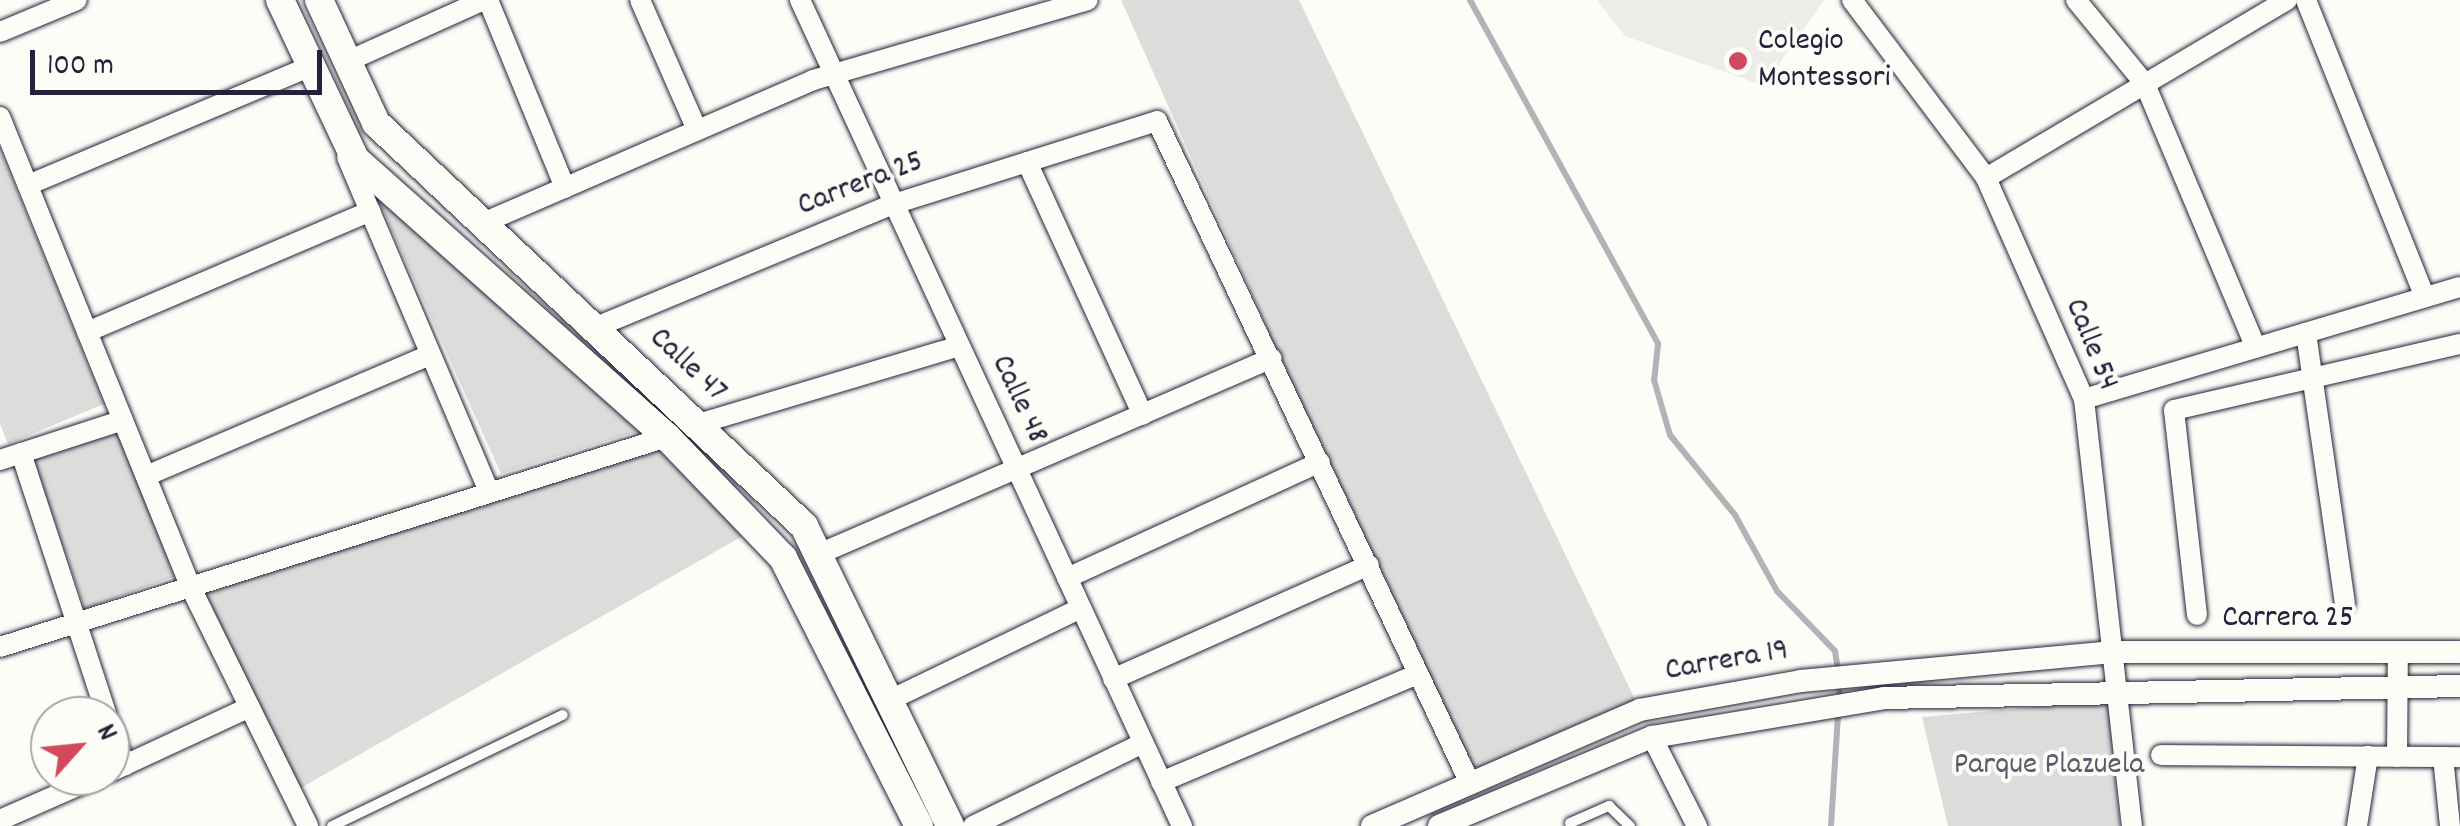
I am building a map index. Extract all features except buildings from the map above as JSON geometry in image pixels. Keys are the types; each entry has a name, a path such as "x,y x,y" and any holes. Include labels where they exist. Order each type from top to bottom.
{"main road":[{"name":"Calle 47","path":"280,0 334,128 385,191 666,437 783,558 919,826"},
{"name":"Calle 47","path":"319,0 376,123 783,503 820,554 950,826"},
{"path":"874,736 895,711"}],"street":[{"path":"0,32 77,0"},
{"path":"346,62 486,0 564,188"},
{"path":"640,0 696,130"},
{"name":"Calle 48","path":"800,0 1182,826"},
{"path":"483,223 834,74 1088,0"},
{"name":"Calle 54","path":"1852,0 1986,178 2084,400 2116,652 2132,826"},
{"path":"2076,0 2144,84 2256,348"},
{"path":"1986,178 2286,0"},
{"path":"2306,0 2426,297"},
{"path":"28,186 309,67"},
{"path":"0,117 191,588 308,826"},
{"name":"Carrera 25","path":"594,328 894,204 1158,121 1271,358"},
{"name":"Calle 47","path":"334,128 489,491"},
{"path":"1027,162 1143,415"},
{"path":"87,332 370,211"},
{"path":"2084,400 2460,287"},
{"path":"2306,333 2317,376 2346,602"},
{"path":"2197,615 2173,413 2460,344"},
{"path":"698,424 960,346"},
{"path":"146,476 429,356"},
{"path":"820,554 1271,358 1468,779"},
{"path":"0,460 123,420"},
{"path":"0,647 666,437"},
{"path":"21,453 100,696"},
{"path":"1067,578 1320,462"},
{"path":"1114,679 1369,565"},
{"path":"895,711 1081,608"},
{"name":"Carrera 25","path":"2116,652 2460,652"},
{"name":"Carrera 19","path":"1372,826 1468,779 1640,710 1883,669 2116,652"},
{"path":"2397,757 2398,652"},
{"path":"1161,782 1418,674"},
{"name":"Carrera 25","path":"2120,688 2460,686"},
{"name":"Carrera 19","path":"1438,826 1652,737 1884,698 2120,688"},
{"path":"130,763 250,708"},
{"path":"1652,737 1697,826"},
{"path":"974,826 1143,743"},
{"path":"2161,756 2452,757 2450,826"},
{"path":"2357,826 2368,756"},
{"path":"0,820 55,796"}],"lane":[{"path":"332,826 563,715"},
{"path":"1570,825 1610,806 1630,826"}],"shaded area":[{"name":"Colegio Montessori","path":"1597,0 1824,0 1764,86 1625,36"}],"green space":[{"path":"1121,0 1299,0 1640,710 1468,779"},
{"path":"0,149 104,404 8,444 0,424"},
{"path":"377,197 639,431 501,474"},
{"path":"121,431 176,576 85,609 33,458"},
{"path":"667,437 755,529 292,793 191,588"},
{"name":"Parque Plazuela","path":"2108,701 2120,826 1948,826 1922,717"}],"waterway":[{"path":"1470,0 1658,344 1654,380 1670,435 1735,515 1777,591 1835,651 1838,671"},
{"path":"1831,826 1840,683"}],"place":[{"name":"Colegio Montessori","path":"1738,61"}]}
